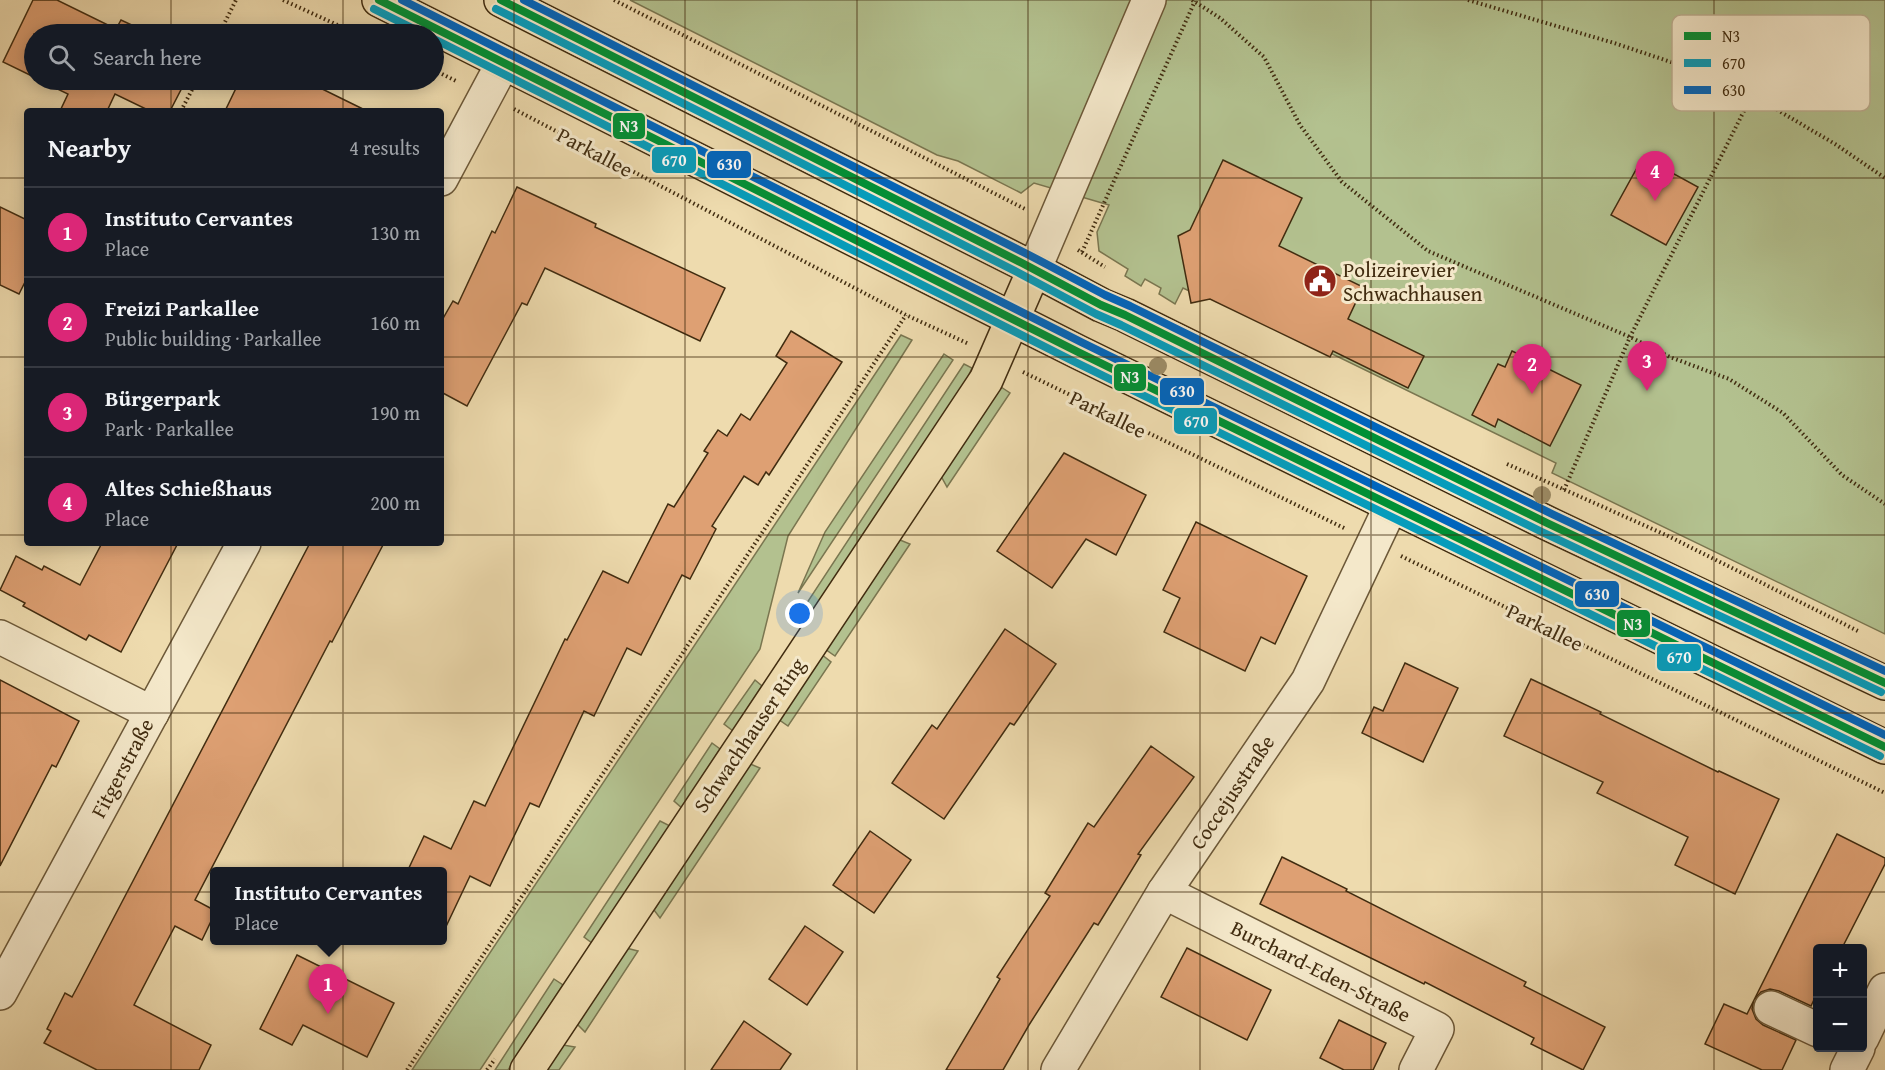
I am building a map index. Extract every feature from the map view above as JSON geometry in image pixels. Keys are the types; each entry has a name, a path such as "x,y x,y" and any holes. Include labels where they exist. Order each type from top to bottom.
{"main road":[{"name":"Parkallee","path":"379,0 426,24"},
{"path":"501,0 1101,305 1885,683"},
{"name":"Parkallee","path":"444,33 877,252 1885,747"},
{"name":"Schwachhauser Ring","path":"527,1070 980,390 1034,270"}],"street":[{"path":"1034,270 1149,0"},
{"path":"444,173 503,63"},
{"name":"Coccejusstraße","path":"1058,1070 1164,892 1308,681 1391,506"},
{"name":"Fitgerstraße","path":"0,993 242,546"},
{"path":"0,637 152,713"},
{"name":"Burchard-Eden-Straße","path":"1164,892 1437,1029 1416,1070"},
{"path":"1867,1027 1885,990"},
{"path":"1771,1008 1813,1028"}],"path":[{"path":"224,24 236,0"},
{"path":"283,0 335,24"},
{"path":"614,0 1026,209 1050,232 1108,269"},
{"path":"1082,252 1194,0 1220,18 1264,57 1300,125 1342,182 1428,251 1630,336 1670,357 1729,379 1783,413 1842,475 1885,504"},
{"path":"1468,0 1672,62"},
{"name":"Parkallee","path":"444,75 906,315 1885,794"},
{"path":"183,108 192,90"},
{"path":"1574,467 1630,336 1744,111"},
{"path":"1779,111 1835,144 1885,178"},
{"path":"407,1070 906,315"},
{"path":"1564,489 1666,535 1864,634"}],"green space":[{"path":"630,0 1885,0 1885,634 1552,473 1556,463 1203,291 1200,296 1183,288 1175,304 1159,294 1161,288 1145,279 1141,286 1125,276 1128,269 1099,251 1097,232 1109,205 1034,183 1021,193 958,161 937,155"},
{"path":"901,335 912,340 788,536 760,649 480,1070 412,1070"},
{"path":"944,354 953,360 798,593 825,532"},
{"path":"964,364 972,368 967,379 809,619 801,623 795,621"},
{"path":"1001,387 1010,393 947,487 941,476"},
{"path":"900,540 910,544 835,656 825,649"},
{"path":"821,654 831,662 788,726 778,719"},
{"path":"755,680 762,686 733,731 724,724"},
{"path":"712,743 720,749 682,808 674,801"},
{"path":"748,763 760,768 660,918 654,910"},
{"path":"660,821 670,826 592,943 584,937"},
{"path":"626,948 638,951 585,1032 576,1023"},
{"path":"554,979 563,985 508,1070 495,1070"},
{"path":"563,1045 575,1047 559,1070 546,1070"}],"building":[{"path":"33,0 57,0 106,24 24,24 24,72 3,62"},
{"path":"60,90 181,90 172,108 144,108 115,94 108,108 61,108 68,94"},
{"path":"235,90 324,90 361,108 226,108"},
{"path":"1643,157 1698,187 1666,245 1611,215"},
{"path":"1223,160 1302,198 1279,246 1363,287 1348,319 1424,356 1408,388 1333,351 1330,357 1210,299 1191,303 1178,236 1190,230"},
{"path":"517,187 596,224 595,227 725,288 700,341 545,268 527,305 522,303 467,406 444,394 444,317 453,301 458,304 492,231 495,233"},
{"path":"0,207 24,219 24,284 19,294 0,285"},
{"path":"791,331 842,362 769,475 766,472 758,485 744,476 712,526 716,529 690,579 682,575 641,655 627,648 594,716 584,711 539,807 530,803 490,886 470,876 447,924 447,867 409,867 424,836 451,849 474,801 485,806 565,639 567,640 603,571 628,583 668,504 674,507 708,453 704,451 718,430 727,436 741,414 750,420 787,363 776,356"},
{"path":"1512,351 1581,385 1550,446 1498,419 1495,427 1472,415 1498,364 1505,367"},
{"path":"1064,453 1146,495 1116,555 1086,539 1052,588 997,551"},
{"path":"1196,522 1307,576 1275,644 1261,637 1245,671 1164,632 1180,598 1163,590"},
{"path":"100,546 176,546 121,652 89,635 86,640 23,606 25,603 0,590 16,556 42,570 44,566 80,585"},
{"path":"308,546 382,546 332,642 330,641 212,867 210,867 195,900 210,908 210,923 202,940 175,926 134,1005 211,1045 199,1070 97,1070 44,1043 51,1031 47,1029 65,993 72,997"},
{"path":"1005,629 1056,664 1014,725 1010,723 944,819 892,783 932,725 937,729"},
{"path":"1405,663 1458,688 1423,762 1362,733 1374,707 1383,711"},
{"path":"1531,679 1718,772 1779,799 1735,894 1675,865 1688,837 1597,793 1603,782 1504,736"},
{"path":"0,680 79,721 56,767 52,765 0,866"},
{"path":"1151,746 1194,777 1138,854 1141,855 1098,925 1094,923 1003,1070 946,1070 1000,979 997,977 1050,896 1045,893 1088,823 1094,827"},
{"path":"870,831 911,860 874,913 833,885"},
{"path":"1837,834 1885,858 1885,864 1844,944 1813,944 1813,1002 1811,1006 1779,991 1770,989 1761,992 1754,1000"},
{"path":"1282,857 1526,982 1524,986 1605,1027 1583,1070 1531,1044 1534,1038 1425,982 1424,984 1260,904"},
{"path":"805,926 843,952 807,1005 769,979"},
{"path":"1187,948 1271,990 1247,1040 1161,997"},
{"path":"297,955 394,1003 367,1057 303,1025 292,1045 260,1029"},
{"path":"1754,1000 1752,1009 1756,1019 1763,1025 1796,1040 1782,1070 1762,1070 1705,1044 1724,1004 1747,1014"},
{"path":"1339,1020 1386,1043 1373,1070 1344,1070 1320,1058"},
{"path":"744,1021 791,1054 780,1070 711,1070"}],"transit line":[{"name":"N3","path":"379,0 427,24"},
{"name":"630","path":"402,0 1083,343 1885,735"},
{"name":"N3","path":"501,0 1101,305 1547,523 1885,683"},
{"name":"630","path":"524,0 1105,295 1552,514 1885,671"},
{"name":"670","path":"374,9 404,24"},
{"name":"670","path":"496,9 1096,314 1542,532 1881,692"},
{"name":"N3","path":"444,33 1078,352 1885,747"},
{"name":"670","path":"444,44 1073,361 1880,756"}],"place":[{"name":"Altes Schießhaus","path":"1655,201"},
{"name":"Polizeirevier Schwachhausen","path":"1320,281"},
{"name":"Bürgerpark","path":"1647,391"},
{"name":"Freizi Parkallee","path":"1532,394"},
{"name":"Instituto Cervantes","path":"328,1014"}]}
